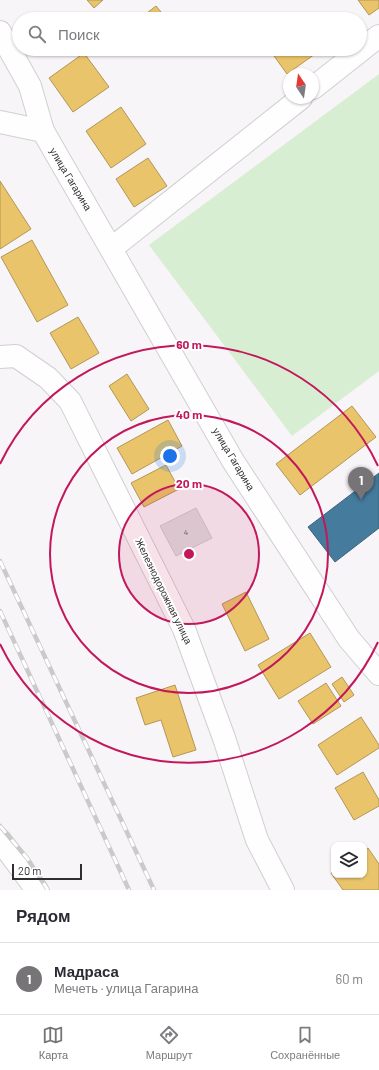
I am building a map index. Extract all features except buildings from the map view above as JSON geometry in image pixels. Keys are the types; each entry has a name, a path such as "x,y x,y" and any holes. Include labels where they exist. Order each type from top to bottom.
{"street":[{"name":"улица Гагарина","path":"0,32 12,54"},
{"path":"367,45 379,36"},
{"name":"улица Гагарина","path":"13,56 30,86 42,131 112,248 234,461 349,639 379,674"},
{"path":"319,83 354,56"},
{"path":"112,248 293,104"},
{"path":"0,122 42,131"},
{"name":"Железнодорожная улица","path":"0,357 16,356 48,378 70,401 184,629 224,738 257,840 283,890"},
{"path":"0,840 37,890"}],"green space":[{"path":"379,74 379,371 292,436 149,245"}],"railway":[{"path":"0,561 154,890"},
{"path":"0,611 129,890"},
{"path":"0,826 27,858 48,890"}],"place":[{"name":"Мадраса","path":"361,500"}]}
